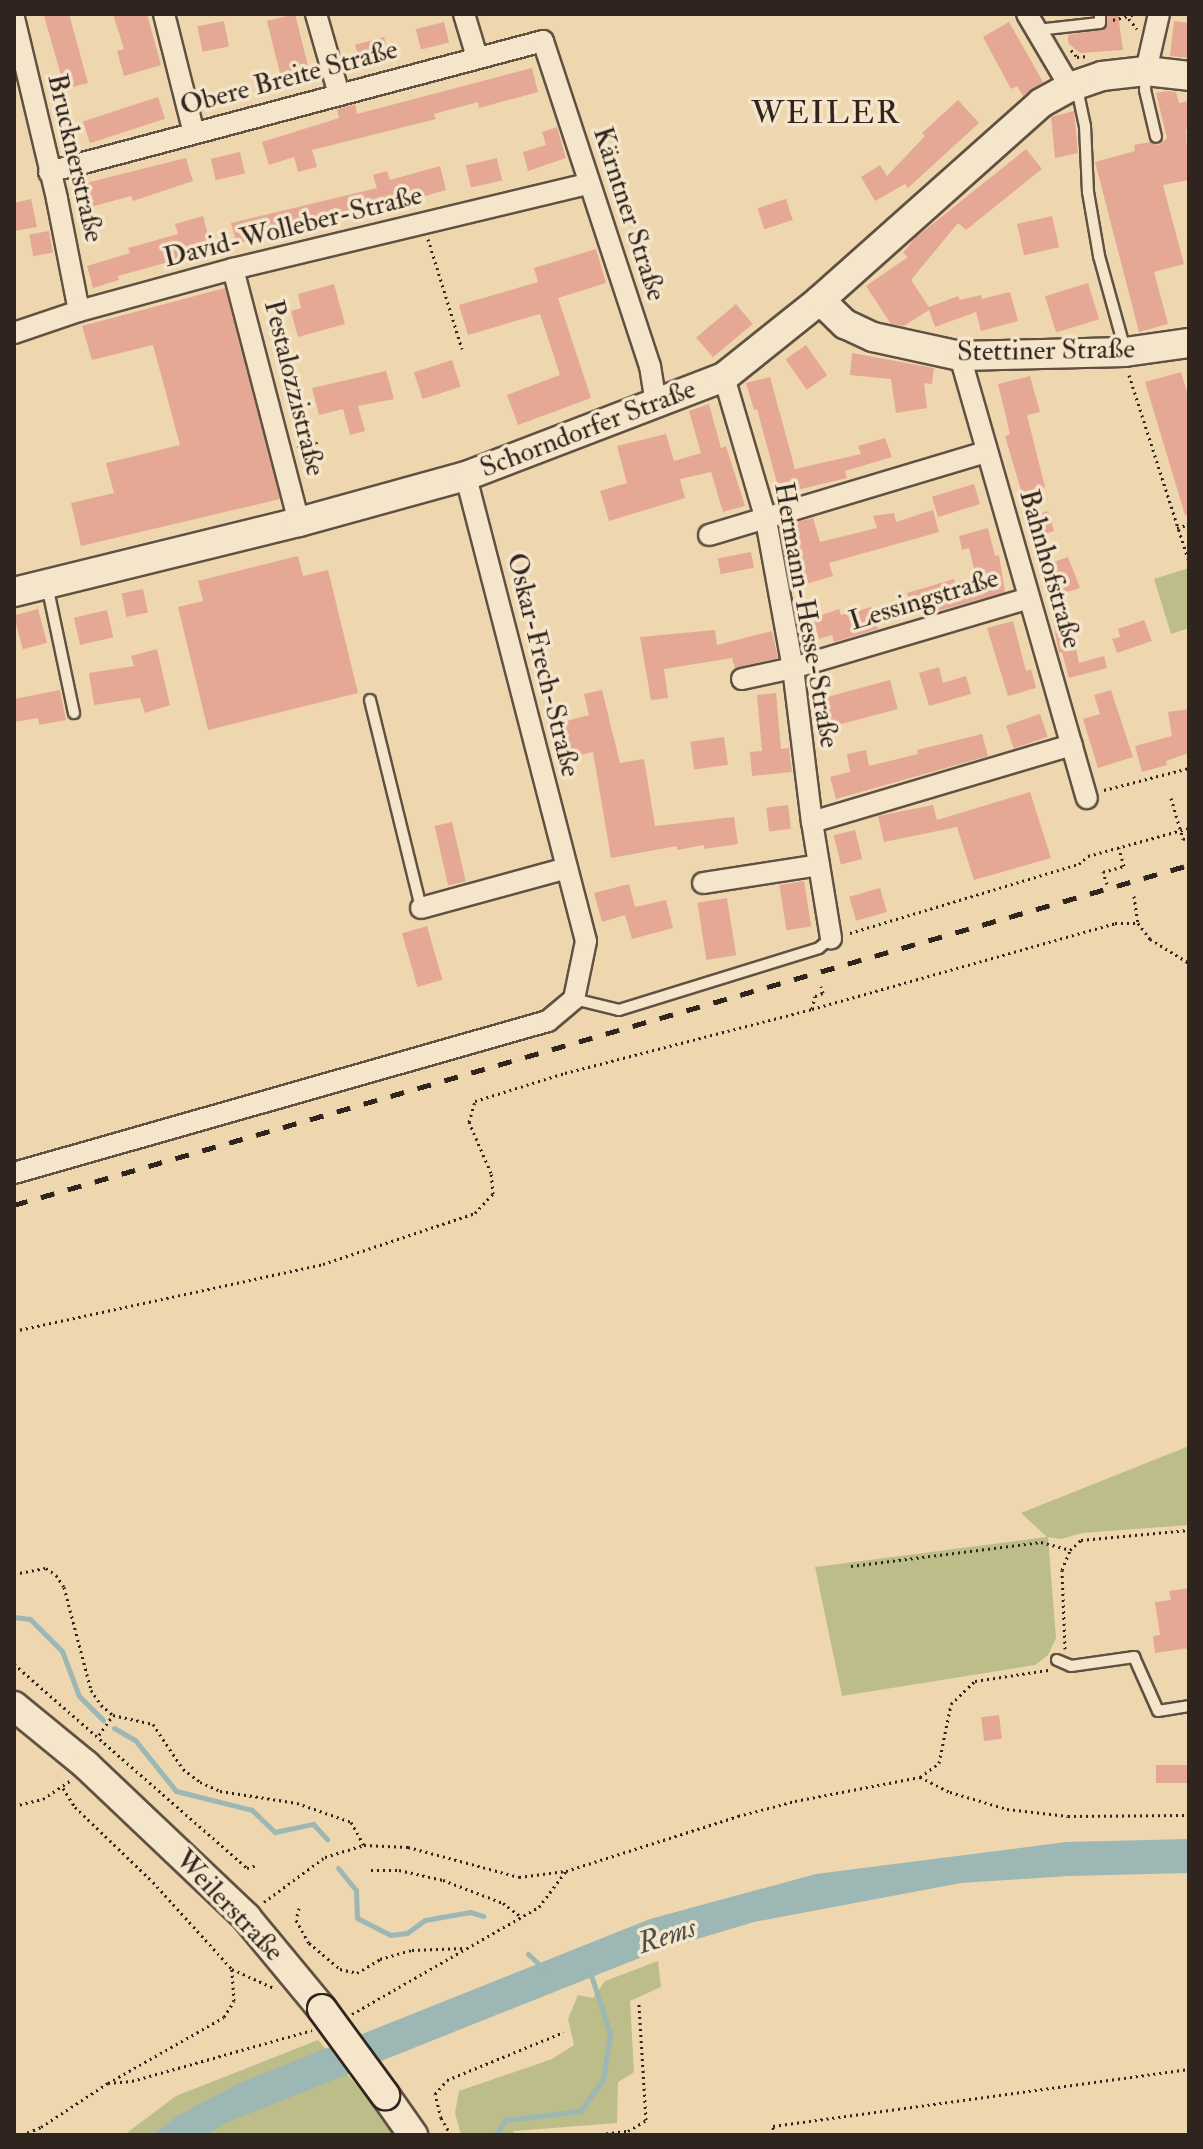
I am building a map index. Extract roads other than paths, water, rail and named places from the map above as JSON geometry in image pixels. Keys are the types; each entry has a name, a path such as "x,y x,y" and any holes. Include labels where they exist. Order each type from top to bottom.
{"street":[{"path":"164,14 194,133"},
{"path":"316,14 339,94"},
{"path":"464,14 477,57"},
{"path":"1146,71 1159,14"},
{"name":"Brucknerstraße","path":"14,18 21,79 49,172 79,311"},
{"path":"1032,22 1070,87"},
{"name":"Obere Breite Straße","path":"49,172 543,41"},
{"name":"Kärntner Straße","path":"543,41 650,366 656,405"},
{"name":"Schorndorfer Straße","path":"14,592 299,522 466,476 724,377 820,300 983,151 1041,103 1070,87 1102,76 1146,71 1189,76"},
{"name":"David-Wolleber-Straße","path":"14,333 79,311 233,269 588,184"},
{"name":"Pestalozzistraße","path":"233,269 299,522"},
{"name":"Stettiner Straße","path":"820,300 845,324 873,337 960,356 1130,352 1189,343"},
{"name":"Bahnhofstraße","path":"960,356 1086,796"},
{"name":"Hermann-Hesse-Straße","path":"724,377 766,520 793,668 812,822 831,938"},
{"path":"709,535 986,452"},
{"name":"Oskar-Frech-Straße","path":"466,476 586,941 574,999"},
{"name":"Lessingstraße","path":"742,679 793,668 1029,598"},
{"path":"812,822 1072,745"},
{"path":"703,883 819,865"},
{"path":"421,908 567,868"},
{"path":"14,1173 548,1021 574,999"},
{"name":"Weilerstraße","path":"14,1706 86,1765 246,1917 330,2018 413,2135"}],"lane":[{"path":"1032,22 1060,27 1100,18"},
{"path":"1146,71 1145,90 1156,137"},
{"path":"1070,87 1079,98 1085,126 1088,192 1099,256 1130,352"},
{"path":"47,583 74,713"},
{"path":"370,700 421,908"},
{"path":"574,999 619,1010 819,948 831,938"},
{"path":"1057,1660 1071,1666 1134,1657 1158,1711 1189,1706"}],"water":[{"name":"Rems","path":"1189,1839 1189,1873 961,1883 754,1922 657,1951 223,2124 206,2135 152,2135 177,2116 242,2082 650,1919 816,1874 1066,1842"}],"waterway":[{"path":"14,1617 30,1619 62,1651 79,1696 103,1720"},
{"path":"114,1728 135,1740 176,1791 252,1810 275,1832 313,1824 327,1839"},
{"path":"338,1868 356,1890 357,1918 390,1935 407,1933 425,1920 470,1912 483,1916"},
{"path":"528,1954 542,1967"},
{"path":"496,2135 505,2120 580,2111 603,2079 610,2033 590,1972"}],"railway":[{"path":"14,1205 1189,865"}],"district":[{"name":"WEILER","path":"826,113"}]}
